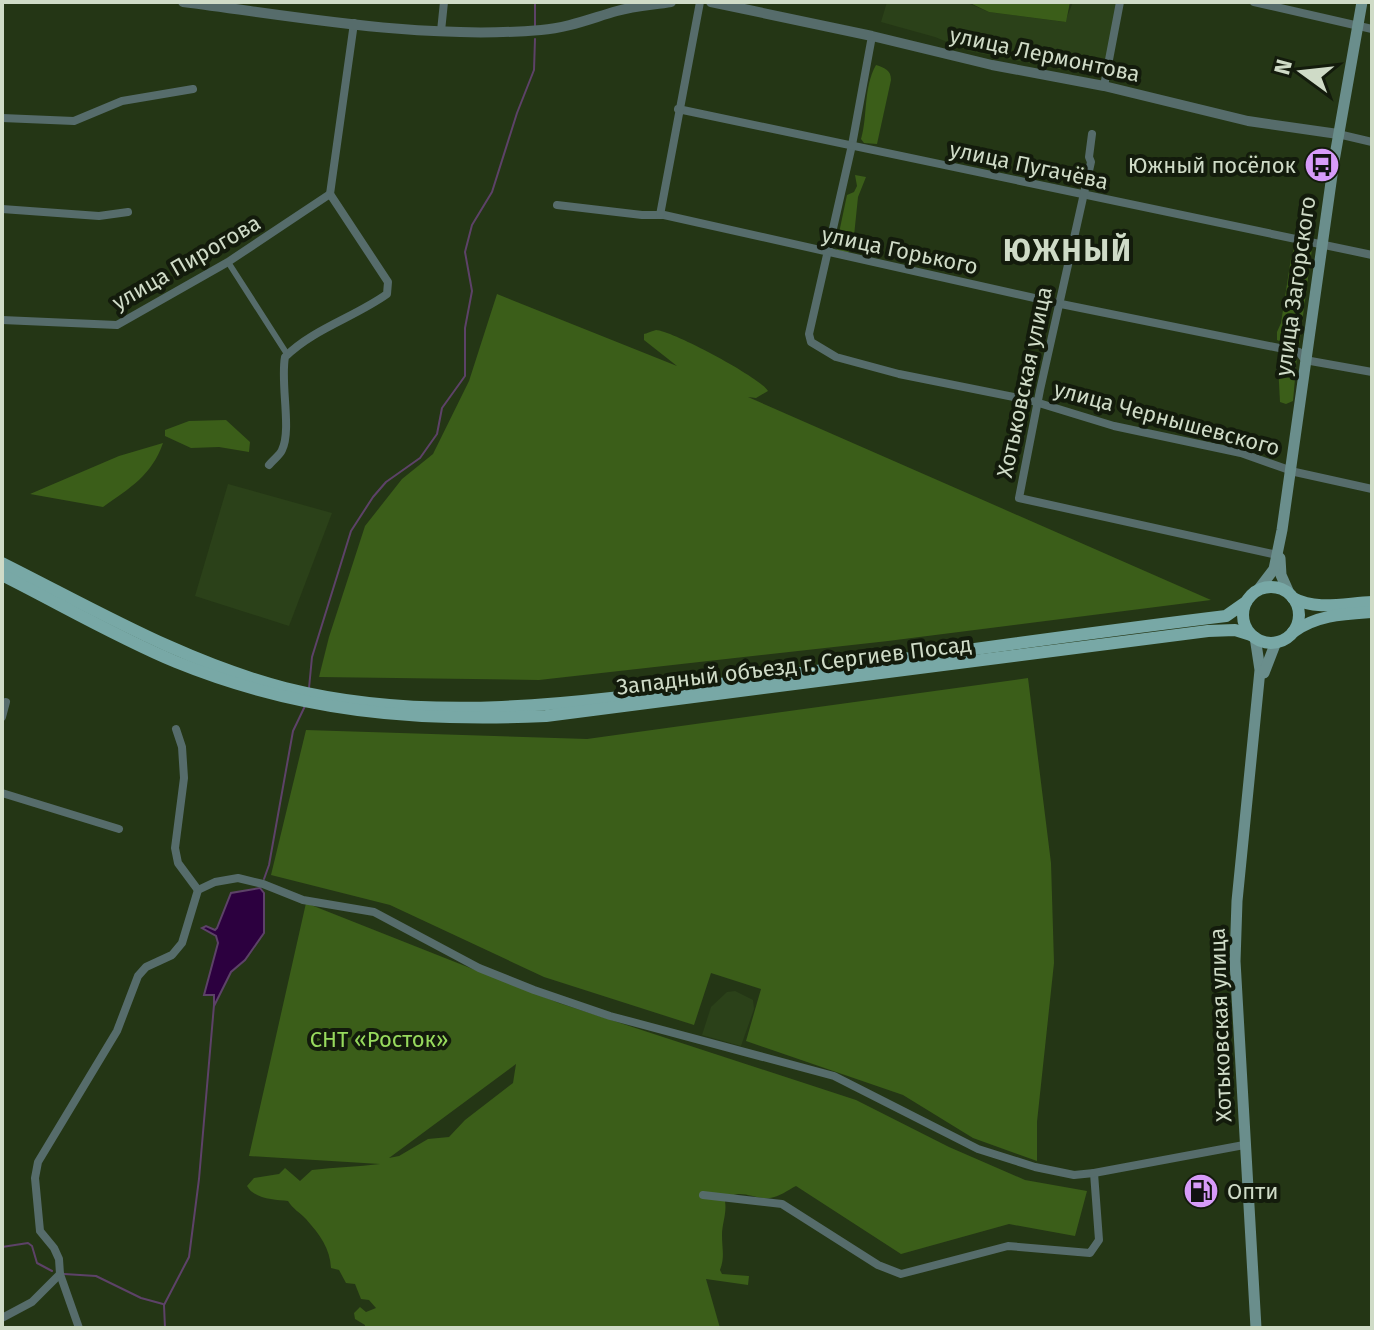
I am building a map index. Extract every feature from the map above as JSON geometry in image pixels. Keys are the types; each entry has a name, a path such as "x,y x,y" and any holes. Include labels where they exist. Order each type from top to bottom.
{"main road":[{"name":"улица Загорского","path":"1282,530 1321,245 1362,2"},
{"path":"1254,721 1260,666 1253,636 1243,616 1246,602 1272,574 1282,530"},
{"path":"1282,530 1281,575 1299,615 1293,632"},
{"path":"2,563 180,652 285,693"},
{"path":"2,575 176,662 285,693 340,704"},
{"path":"1258,590 1271,587 1310,605 1372,602"},
{"name":"Западный объезд г. Сергиев Посад","path":"340,704 430,707 548,705 1226,616 1246,602"},
{"path":"1253,636 1261,641 1276,642 1309,621 1372,612"},
{"name":"Западный объезд г. Сергиев Посад","path":"340,704 475,719 546,716 1208,631 1235,630 1253,636"},
{"path":"1254,721 1265,666 1276,642"},
{"name":"Хотьковская улица","path":"1254,721 1236,931 1237,1018 1256,1328"}],"street":[{"path":"183,2 441,31 542,30 572,25 619,10 671,2"},
{"path":"441,31 444,2"},
{"path":"660,215 700,2"},
{"name":"улица Лермонтова","path":"711,2 992,65 1104,86 1248,121 1372,142"},
{"path":"1104,86 1120,2"},
{"path":"1254,2 1372,29"},
{"path":"269,465 282,451 285,436 282,370 287,354 387,294 388,282 330,194 354,23"},
{"path":"829,253 872,36"},
{"path":"2,118 74,121 122,101 193,89"},
{"name":"улица Пугачёва","path":"678,109 1372,255"},
{"name":"Хотьковская улица","path":"1092,134 1085,194 1019,498 1277,555"},
{"name":"улица Пирогова","path":"2,320 117,325 228,262 330,194"},
{"name":"улица Горького","path":"557,205 660,215 1061,304 1299,352 1305,360 1372,372"},
{"path":"2,209 99,216 128,212"},
{"name":"улица Чернышевского","path":"829,253 809,334 815,345 836,357 899,374 1039,402 1114,426 1241,453 1290,471 1372,489"},
{"path":"228,262 287,354"},
{"path":"2,717 6,702"},
{"path":"176,729 182,747 184,778 175,848 178,863 198,890"},
{"path":"2,793 119,829"},
{"path":"79,1328 60,1274 59,1259 40,1231 35,1178 38,1162 117,1031 138,976 146,967 172,955 182,943 198,890 215,882 238,878 303,900 374,912 479,968 610,1016 834,1076 978,1149 1035,1167 1074,1175 1094,1173 1244,1145"},
{"path":"703,1195 782,1204 878,1265 901,1274 1008,1246 1090,1253 1097,1246 1099,1231 1094,1173"},
{"path":"2,1318 32,1302 60,1274"}],"shaded area":[{"path":"887,2 965,2 989,12 1065,22 1073,2 1119,2 1104,78 969,51 935,37 881,22"},
{"path":"228,484 332,513 289,626 195,596"},
{"path":"260,888 264,893 264,933 245,960 231,972 214,1006 214,995 204,995 218,943 216,936 202,928 217,928 231,893"},
{"path":"735,991 753,1000 754,1009 741,1046 702,1035 711,1007 727,992"}],"green space":[{"path":"968,2 1070,2 1066,22 989,12"},
{"path":"876,65 887,70 891,80 877,144 864,143 861,139 867,92"},
{"path":"855,175 866,177 858,197 854,236 848,253 836,247 847,195 854,192 857,186"},
{"path":"1295,245 1312,249 1299,345 1288,345 1277,340 1277,332"},
{"path":"497,294 677,366 644,340 644,334 656,330 680,338 734,366 768,391 756,398 748,397 1211,600 888,641 539,680 319,677 365,526 402,479 433,454 469,381"},
{"path":"1284,353 1297,356 1293,401 1286,404 1280,402 1278,364"},
{"path":"226,420 250,442 249,452 219,447 191,448 165,436 165,430 189,421"},
{"path":"163,443 146,472 103,507 30,494 119,456"},
{"path":"1028,678 1051,863 1054,963 1037,1122 1037,1161 973,1138 903,1095 746,1041 761,989 711,973 694,1025 544,977 390,905 271,875 306,730 587,739"},
{"name":"СНТ «Росток»","path":"306,903 559,1003 856,1100 949,1147 1025,1180 1087,1191 1075,1236 1009,1224 901,1254 796,1186 770,1198 736,1194 725,1201 720,1270 722,1274 749,1276 748,1285 706,1279 720,1328 365,1328 355,1319 354,1313 360,1307 366,1312 376,1308 369,1300 361,1299 355,1284 346,1283 339,1270 331,1268 326,1248 311,1225 288,1201 260,1196 247,1186 254,1178 279,1174 285,1168 300,1181 312,1170 380,1164 249,1156","holes":["516,1064 513,1083 465,1120 449,1137 428,1139 399,1156 389,1158"]}],"waterway":[{"path":"535,2 535,27"},
{"path":"309,688 312,657 351,531 386,482 420,458 437,434 442,408 465,376 465,328 472,291 465,252 472,225 492,192 534,70 535,39"},
{"path":"264,879 293,731 305,706"},
{"path":"165,1328 164,1305 189,1257 214,1005"},
{"path":"2,1247 28,1243 32,1246 37,1263 52,1271"},
{"path":"64,1274 96,1276 141,1298 163,1304"}],"place":[{"name":"Южный посёлок","path":"1322,165"},
{"name":"Опти","path":"1201,1191"}],"district":[{"name":"ЮЖНЫЙ","path":"1068,251"}]}
